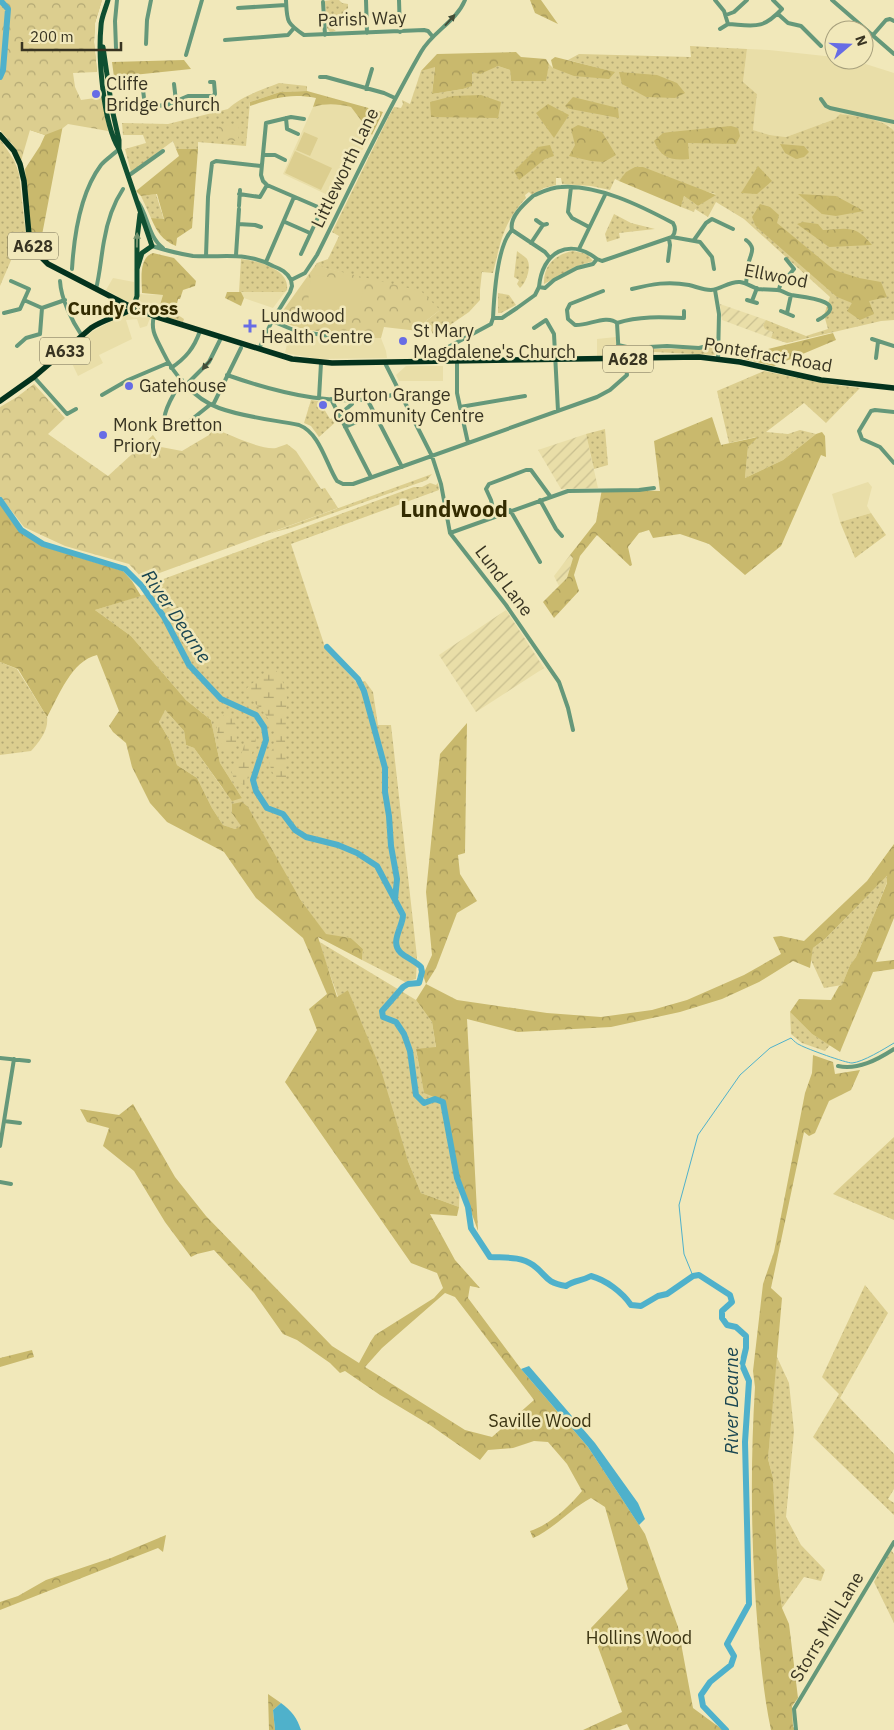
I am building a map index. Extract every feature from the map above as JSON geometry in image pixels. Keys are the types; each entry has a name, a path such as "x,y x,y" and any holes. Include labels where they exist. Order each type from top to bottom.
{"highway":[{"name":"Pontefract Road","path":"0,135 14,151 20,164 24,181 28,228 36,252 44,261 52,267 133,308 259,350 292,359 322,363 622,360 680,357 718,359 742,362 821,380 894,388"},
{"name":"A633","path":"0,401 34,377 100,322 133,308"}],"main road":[{"path":"108,0 100,24 109,109 119,140 119,149 152,246 142,253 137,269"},
{"path":"133,308 137,296 137,232 140,212"}],"street":[{"path":"114,45 117,0"},
{"path":"146,44 147,20 151,0"},
{"path":"185,52 202,0"},
{"name":"Parish Way","path":"286,0 287,21 304,35 424,30 428,31 433,37"},
{"path":"366,0 368,33"},
{"path":"399,0 400,32"},
{"name":"Littleworth Lane","path":"291,280 305,273 317,255 395,98 424,47 451,20 465,0"},
{"path":"715,0 726,15 728,24"},
{"path":"726,15 734,12 747,0"},
{"path":"720,29 728,24 763,25 782,10 773,0"},
{"path":"832,0 855,20"},
{"path":"323,2 325,35"},
{"path":"238,8 286,5"},
{"path":"778,14 788,23 801,26 821,46"},
{"path":"874,34 886,20 890,18 894,21"},
{"path":"225,40 288,35 294,28"},
{"path":"874,36 894,54"},
{"path":"366,89 372,69"},
{"path":"320,77 384,93 395,98"},
{"path":"142,82 145,106"},
{"path":"109,109 168,105 193,95 215,94 214,82 210,82"},
{"path":"174,84 176,101"},
{"path":"821,99 830,108 894,122"},
{"path":"286,118 287,129 298,134"},
{"path":"304,118 268,121 266,124 261,178 267,184 318,207"},
{"path":"72,270 76,231 84,200 101,166 119,149"},
{"path":"128,176 163,151"},
{"path":"263,155 285,160"},
{"path":"206,256 208,197 212,163 216,161 261,166"},
{"path":"260,203 260,197 267,184"},
{"path":"437,362 439,352 491,324 498,266 505,239 512,230 511,226 515,216 534,196 559,187 600,191 605,195 608,194 630,203 673,223 676,229 675,234 670,238 602,261 580,249 564,250 550,258 541,273 539,287 535,296 502,318 493,318"},
{"path":"571,187 568,212 572,218 589,227"},
{"path":"96,289 101,270 103,242 107,227 123,189"},
{"path":"236,255 240,192 260,197"},
{"path":"580,249 605,195"},
{"path":"266,262 282,223 285,222 284,219 294,197"},
{"path":"135,198 142,206 157,243 172,252"},
{"name":"Littleworth Lane","path":"301,254 320,213"},
{"path":"694,240 706,223 712,219 733,229"},
{"path":"531,243 545,225 536,220"},
{"path":"285,222 310,233"},
{"path":"238,224 255,225 261,228"},
{"path":"512,230 545,252 550,258"},
{"path":"670,238 700,242 712,257 714,268"},
{"path":"668,261 670,238"},
{"path":"746,240 754,248 748,265 746,283"},
{"path":"152,246 172,252 206,256 236,255 254,258 284,271 291,280 292,286 272,321 259,350"},
{"path":"539,287 544,288 554,280 578,268 593,264 597,259"},
{"path":"779,289 782,279 794,269 786,259"},
{"path":"4,313 20,309 29,288 11,280"},
{"path":"60,281 65,300 76,327 82,336"},
{"name":"Ellwood","path":"714,290 738,282 757,288 779,289 791,295 818,299 833,307 826,316 818,320"},
{"path":"632,289 657,283 686,285 714,290 720,314 718,359"},
{"path":"752,302 757,288"},
{"path":"603,291 570,304 567,310 568,318 575,325 607,319 617,323"},
{"path":"787,313 791,295"},
{"path":"24,300 42,308 65,300"},
{"path":"17,346 26,338 40,334 42,308"},
{"path":"617,323 653,317 684,318 684,311"},
{"path":"781,311 793,316"},
{"path":"154,316 152,328 168,363 186,385 212,405 221,409 299,425 308,429 334,475 343,484 353,484 597,397 610,390 627,375 618,345 617,323"},
{"path":"534,328 551,317"},
{"path":"546,320 554,334 558,411"},
{"path":"272,321 296,331 330,336"},
{"path":"41,328 46,328"},
{"path":"171,368 192,351 200,331"},
{"path":"186,385 209,362 221,338"},
{"path":"872,339 894,346"},
{"path":"876,358 878,342"},
{"name":"Pontefract Road","path":"618,345 631,348 667,346 699,348 719,343"},
{"path":"182,380 164,413 165,421 172,428 181,428 212,405 241,348"},
{"path":"457,362 457,393 468,443"},
{"path":"102,395 128,380 168,363"},
{"path":"319,398 322,363"},
{"name":"Lund Lane","path":"385,363 432,456 441,484 450,532 506,605 559,682 573,730"},
{"path":"227,375 261,387 319,398 368,399 389,397 400,393"},
{"path":"34,377 66,414 76,409"},
{"path":"460,407 525,396"},
{"path":"331,399 371,477"},
{"path":"368,399 402,466"},
{"path":"339,415 352,404"},
{"path":"894,412 871,411 859,431 862,439 887,453 894,463"},
{"path":"345,426 375,414"},
{"path":"495,517 491,500 486,490 489,484 507,477 531,470 550,496"},
{"path":"450,532 568,491 654,488"},
{"path":"540,500 562,536"},
{"path":"510,510 540,562"},
{"path":"838,1066 849,1068 860,1066 894,1049"},
{"path":"0,1058 29,1061"},
{"path":"0,1146 14,1059"},
{"path":"4,1121 20,1124"},
{"path":"0,1182 11,1184"},
{"name":"Storrs Mill Lane","path":"796,1730 794,1709 894,1542"}],"shaded area":[{"path":"747,49 824,56 824,70 874,70 874,67 894,73 894,131 890,126 872,120 840,114 835,119 786,137 753,130 757,94 743,82"},
{"path":"335,103 351,107 372,135 332,197 283,174 313,107"},
{"path":"113,278 134,282 134,294 163,295 157,313 152,313 147,326 140,328 137,319 126,320 132,339 99,355 103,363 78,376 67,353 93,331 117,318 117,296 106,290"},
{"path":"241,292 285,292 273,308 244,298"},
{"path":"720,304 766,320 763,325 773,332 771,338 722,320"},
{"path":"290,331 332,338 333,333 361,332 361,338 381,338 387,358 319,359 285,353"},
{"path":"616,337 616,355 597,357 597,339"},
{"path":"406,366 443,366 443,381 399,381 396,375"},
{"path":"586,434 598,488 561,489 538,450"},
{"path":"868,482 872,487 867,506 871,513 840,522 832,494"},
{"path":"570,555 573,558 567,578 559,586 554,576"},
{"path":"506,610 544,668 476,712 439,655"}],"green space":[{"path":"0,0 102,0 95,23 94,42 97,72 73,73 75,87 81,100 102,97 108,131 68,124 45,135 30,130 21,161 13,145 0,130"},
{"path":"30,0 102,0 95,23 94,42 97,72 65,60 57,60 52,103 63,125 42,235 31,237 25,169 45,135 30,130 27,97 21,80 33,6"},
{"path":"339,0 342,3 348,4 348,8 330,26 336,31 330,32 327,28 325,1"},
{"path":"530,0 541,0 558,24 535,13"},
{"path":"690,46 747,49 743,82 757,94 753,130 786,137 835,119 840,114 877,121 894,131 894,320 881,321 787,343 771,338 773,332 765,329 763,325 766,320 806,336 828,329 824,315 830,297 744,219 716,202 708,217 695,209 694,212 681,207 684,196 698,206 716,194 628,171 619,181 615,179 610,190 591,186 562,184 561,178 556,178 556,185 544,188 532,195 529,192 525,195 526,198 512,216 504,233 493,273 482,272 480,300 469,312 434,336 426,321 440,310 359,277 324,268 317,263 328,259 339,236 332,232 387,120 394,107 401,108 402,100 410,104 421,71 435,66 432,94 471,86 472,72 498,66 510,70 511,81 545,81 549,64 553,68 614,72 568,60 579,54 691,57"},
{"path":"516,52 521,57 546,59 549,64 546,81 511,81 510,70 498,66 480,74 472,72 472,86 432,94 435,67 421,71 437,54"},
{"path":"555,57 615,72 609,79 574,76 553,68 551,60"},
{"path":"184,60 191,69 114,77 112,62"},
{"path":"619,72 657,75 677,83 685,93 675,98 646,97 622,84"},
{"path":"279,83 307,86 307,91 280,92 250,102 246,146 198,142 198,149 176,149 173,141 131,172 125,149 146,143 143,135 123,135 122,123 168,124 228,109 246,97"},
{"path":"307,91 383,112 372,135 351,107 332,104 313,107 316,98 282,97 250,106 250,102 280,92"},
{"path":"481,95 501,102 498,118 431,117 430,102 453,96"},
{"path":"573,97 618,108 619,118 570,109 565,106"},
{"path":"548,104 569,115 554,138 536,113"},
{"path":"219,124 239,125 238,141 218,140"},
{"path":"578,125 602,132 616,155 604,162 569,156 575,145 571,129"},
{"path":"731,126 738,128 740,136 736,144 688,143 689,159 672,159 663,155 654,141 663,133"},
{"path":"304,132 318,138 310,156 296,150"},
{"path":"0,139 14,160 19,174 26,236 19,253 15,258 12,258 0,286"},
{"path":"780,144 804,146 809,152 804,157 796,159 785,153"},
{"path":"550,145 554,156 545,159 519,180 514,171 538,147"},
{"path":"176,149 198,149 192,228 177,238 176,246 160,235 151,218 164,219 157,194 141,196 136,191 179,156"},
{"path":"295,151 332,168 321,190 285,173"},
{"path":"758,166 772,181 757,194 741,193"},
{"path":"635,167 643,167 716,195 698,206 684,196 681,207 619,181 626,172"},
{"path":"156,194 164,220 151,218 141,196"},
{"path":"798,194 836,196 864,211 836,216 822,214"},
{"path":"760,204 770,207 779,215 777,223 834,270 859,278 881,282 887,297 869,301 874,314 860,320 847,311 852,303 837,297 761,231 755,225 752,217"},
{"path":"614,214 631,223 655,229 619,233 620,238 607,242 605,234"},
{"path":"803,222 818,224 823,230 850,229 861,234 872,245 829,247 797,224"},
{"path":"517,251 527,259 529,266 526,279 520,288 517,284 519,280 514,277"},
{"path":"573,251 587,254 593,261 575,267 544,284 544,277 548,266 561,255"},
{"path":"153,253 174,258 196,281 195,286 183,290 180,299 178,299 175,313 159,308 163,295 142,293 143,265 148,256"},
{"path":"241,259 264,264 278,271 287,283 287,290 285,292 239,292"},
{"path":"317,263 325,268 421,291 440,310 427,320 418,331 384,327 381,338 361,338 361,332 307,330 277,319"},
{"path":"311,275 364,281 359,318 307,311"},
{"path":"227,292 241,292 244,298 241,306 225,298"},
{"path":"498,293 509,295 516,305 498,313"},
{"path":"159,308 175,313 184,319 183,322 157,314"},
{"path":"833,333 836,340 774,366 736,357"},
{"path":"716,346 716,354 713,355 655,352 623,357 620,347 632,349 698,349"},
{"path":"764,371 828,384 860,388 826,423 804,403 766,432 788,434 800,430 816,434 783,460 745,478 748,447 756,437 729,443 717,391"},
{"path":"34,384 65,418 48,434 108,476 153,435 161,447 182,451 209,435 213,428 262,447 276,448 287,444 296,451 321,489 325,488 338,508 143,579 129,564 65,546 24,527 0,496 0,407"},
{"path":"311,400 319,401 317,406 324,409 330,419 337,416 339,419 319,437 311,426 304,423"},
{"path":"712,417 721,445 758,437 748,447 745,478 783,460 816,434 822,432 825,436 826,457 821,455 781,546 745,575 709,544 680,534 653,538 649,530 639,533 628,547 632,565 630,566 597,535 580,556 574,575 579,591 554,618 543,602 567,578 573,558 570,555 596,522 602,489 660,491 654,441"},
{"path":"605,429 608,465 594,469 586,434"},
{"path":"432,474 427,480 291,528 270,533"},
{"path":"430,483 436,485 438,483 439,490 291,544 325,647 357,683 365,681 373,692 378,725 391,725 417,957 416,979 405,982 362,960 363,949 351,938 326,935 232,813 242,826 235,829 223,825 197,778 177,765 170,741 159,722 164,709 184,731 186,745 194,748 223,789 242,798 220,763 211,720 186,700 131,636 95,610 152,592 147,585 414,487 422,487"},
{"path":"0,502 21,530 42,546 123,571 132,581 141,596 95,610 131,636 186,700 211,720 220,763 242,798 232,801 194,748 186,745 184,731 165,710 159,722 170,741 177,765 197,778 223,825 235,829 241,826 232,813 232,804 242,802 248,807 300,899 326,934 351,938 363,949 362,960 318,937 337,997 348,990 381,1070 408,1161 421,1193 459,1207 457,1216 430,1214 455,1260 480,1288 470,1286 468,1298 521,1369 588,1447 645,1534 678,1627 693,1708 723,1730 630,1730 627,1724 610,1730 583,1730 622,1712 591,1628 628,1589 605,1507 591,1498 548,1530 533,1538 530,1531 558,1515 582,1491 567,1464 548,1442 534,1441 513,1448 488,1450 480,1460 430,1425 345,1371 340,1373 330,1363 297,1340 283,1334 254,1293 214,1250 191,1257 165,1222 134,1171 103,1146 109,1128 87,1122 80,1109 119,1115 133,1104 175,1177 206,1216 332,1346 359,1363 375,1335 434,1298 443,1288 437,1273 411,1263 285,1082 317,1030 309,1009 327,994 303,938 256,898 224,852 167,822 150,803 132,767 126,743 109,726 119,711 97,655 80,664 73,672 47,717 18,669 0,662","holes":["445,1293 455,1297 534,1400 492,1437 465,1430 365,1367 382,1348"]},
{"path":"871,513 886,535 855,558 840,522"},
{"path":"0,662 17,669 47,717 45,731 31,751 0,755"},
{"path":"269,669 275,669 282,679 287,698 285,738 286,779 280,782 270,765 270,756 274,742 273,728 262,711 247,696 247,688"},
{"path":"224,715 231,715 236,728 235,750 229,752 219,739 217,731 217,722"},
{"path":"467,723 465,853 458,855 460,874 477,901 457,913 436,968 426,984 423,975 432,955 426,892 440,754"},
{"path":"254,736 256,740 250,760 247,782 244,785 234,780 231,769 240,757 246,741"},
{"path":"894,844 894,918 876,962 894,960 894,969 873,972 840,1052 812,1034 790,1012 799,999 831,1000 839,986 842,985 871,922 887,883 887,876 825,939 813,948 810,968 793,961 759,982 722,999 680,1012 611,1027 518,1032 467,1019 478,1231 460,1181 444,1101 424,1093 416,1049 436,1047 432,1022 416,1000 426,984 457,1000 547,1013 601,1017 652,1010 687,1000 744,975 781,954 773,937 781,936 804,941 867,881"},
{"path":"888,875 871,922 842,985 824,988 811,960 813,948 825,939"},
{"path":"318,941 416,1000 432,1022 436,1048 416,1050 424,1092 444,1101 460,1181 459,1207 421,1193 348,990 338,997"},
{"path":"790,1012 812,1034 830,1045 825,1051 802,1043 791,1034"},
{"path":"813,1055 833,1062 835,1074 860,1070 851,1090 829,1101 815,1133 809,1136 804,1132 771,1288 782,1298 768,1459 773,1478 778,1574 782,1608 789,1624 798,1698 792,1706 793,1727 798,1730 771,1730 762,1669 754,1570 752,1478 755,1387 753,1371 763,1284 774,1252 805,1093 812,1073"},
{"path":"894,1137 894,1220 833,1194"},
{"path":"865,1285 888,1313 840,1398 894,1454 894,1489 888,1499 894,1503 894,1515 813,1437 839,1394 822,1377"},
{"path":"32,1350 34,1357 0,1367 0,1358"},
{"path":"776,1355 789,1383 794,1431 786,1517 801,1545 825,1570 821,1581 804,1577 782,1608 778,1573 773,1478 768,1459"},
{"path":"166,1535 163,1552 158,1548 0,1610 0,1602 18,1596 46,1580 111,1558"},
{"path":"891,1550 894,1554 894,1623 874,1582"},
{"path":"268,1694 281,1703 273,1710 275,1730 269,1730"}],"water":[{"path":"529,1366 595,1443 638,1503 645,1519 639,1525 588,1447 521,1369"},
{"path":"281,1703 294,1715 301,1730 275,1730 273,1710"}],"waterway":[{"name":"River Dearne","path":"0,0 8,9 3,70 0,77"},
{"name":"River Dearne","path":"0,500 21,530 43,544 125,569 142,586 164,617 189,665 221,699 256,715 264,727 266,740 253,780 256,791 267,808 283,814 295,830 306,837 338,845 357,853 377,866 403,915 396,939 398,949 421,967 422,972 419,983 408,984 403,987 382,1011 383,1017 396,1022 404,1034 410,1051 416,1095 424,1103 435,1099 443,1102 457,1178 468,1207 471,1228 490,1257 523,1260 533,1265 554,1283 566,1286 591,1276 597,1278 613,1287 631,1305 641,1306 658,1296 667,1294 693,1276 699,1275 730,1295 732,1302 722,1311 722,1318 727,1325 736,1327 746,1336 746,1348 742,1365 749,1381 745,1442 749,1604 727,1644 734,1656 731,1665 710,1682 701,1695 703,1706 726,1730"},
{"name":"River Dearne","path":"327,647 358,679 364,691 385,768 385,792 397,879 395,899"},
{"path":"693,1276 684,1254 679,1205 698,1135 740,1075 770,1048 791,1038 810,1050 852,1063 867,1058 894,1043"}],"place":[{"name":"Cliffe Bridge Church","path":"96,94"},
{"name":"Lundwood Health Centre","path":"250,326"},
{"name":"St Mary Magdalene's Church","path":"403,341"},
{"name":"Gatehouse","path":"129,386"},
{"name":"Burton Grange Community Centre","path":"323,405"},
{"name":"Monk Bretton Priory","path":"103,435"}],"district":[{"name":"Cundy Cross","path":"123,308"},
{"name":"Lundwood","path":"454,509"}],"park label":[{"name":"Saville Wood","path":"540,1421"},
{"name":"Hollins Wood","path":"639,1638"}]}
